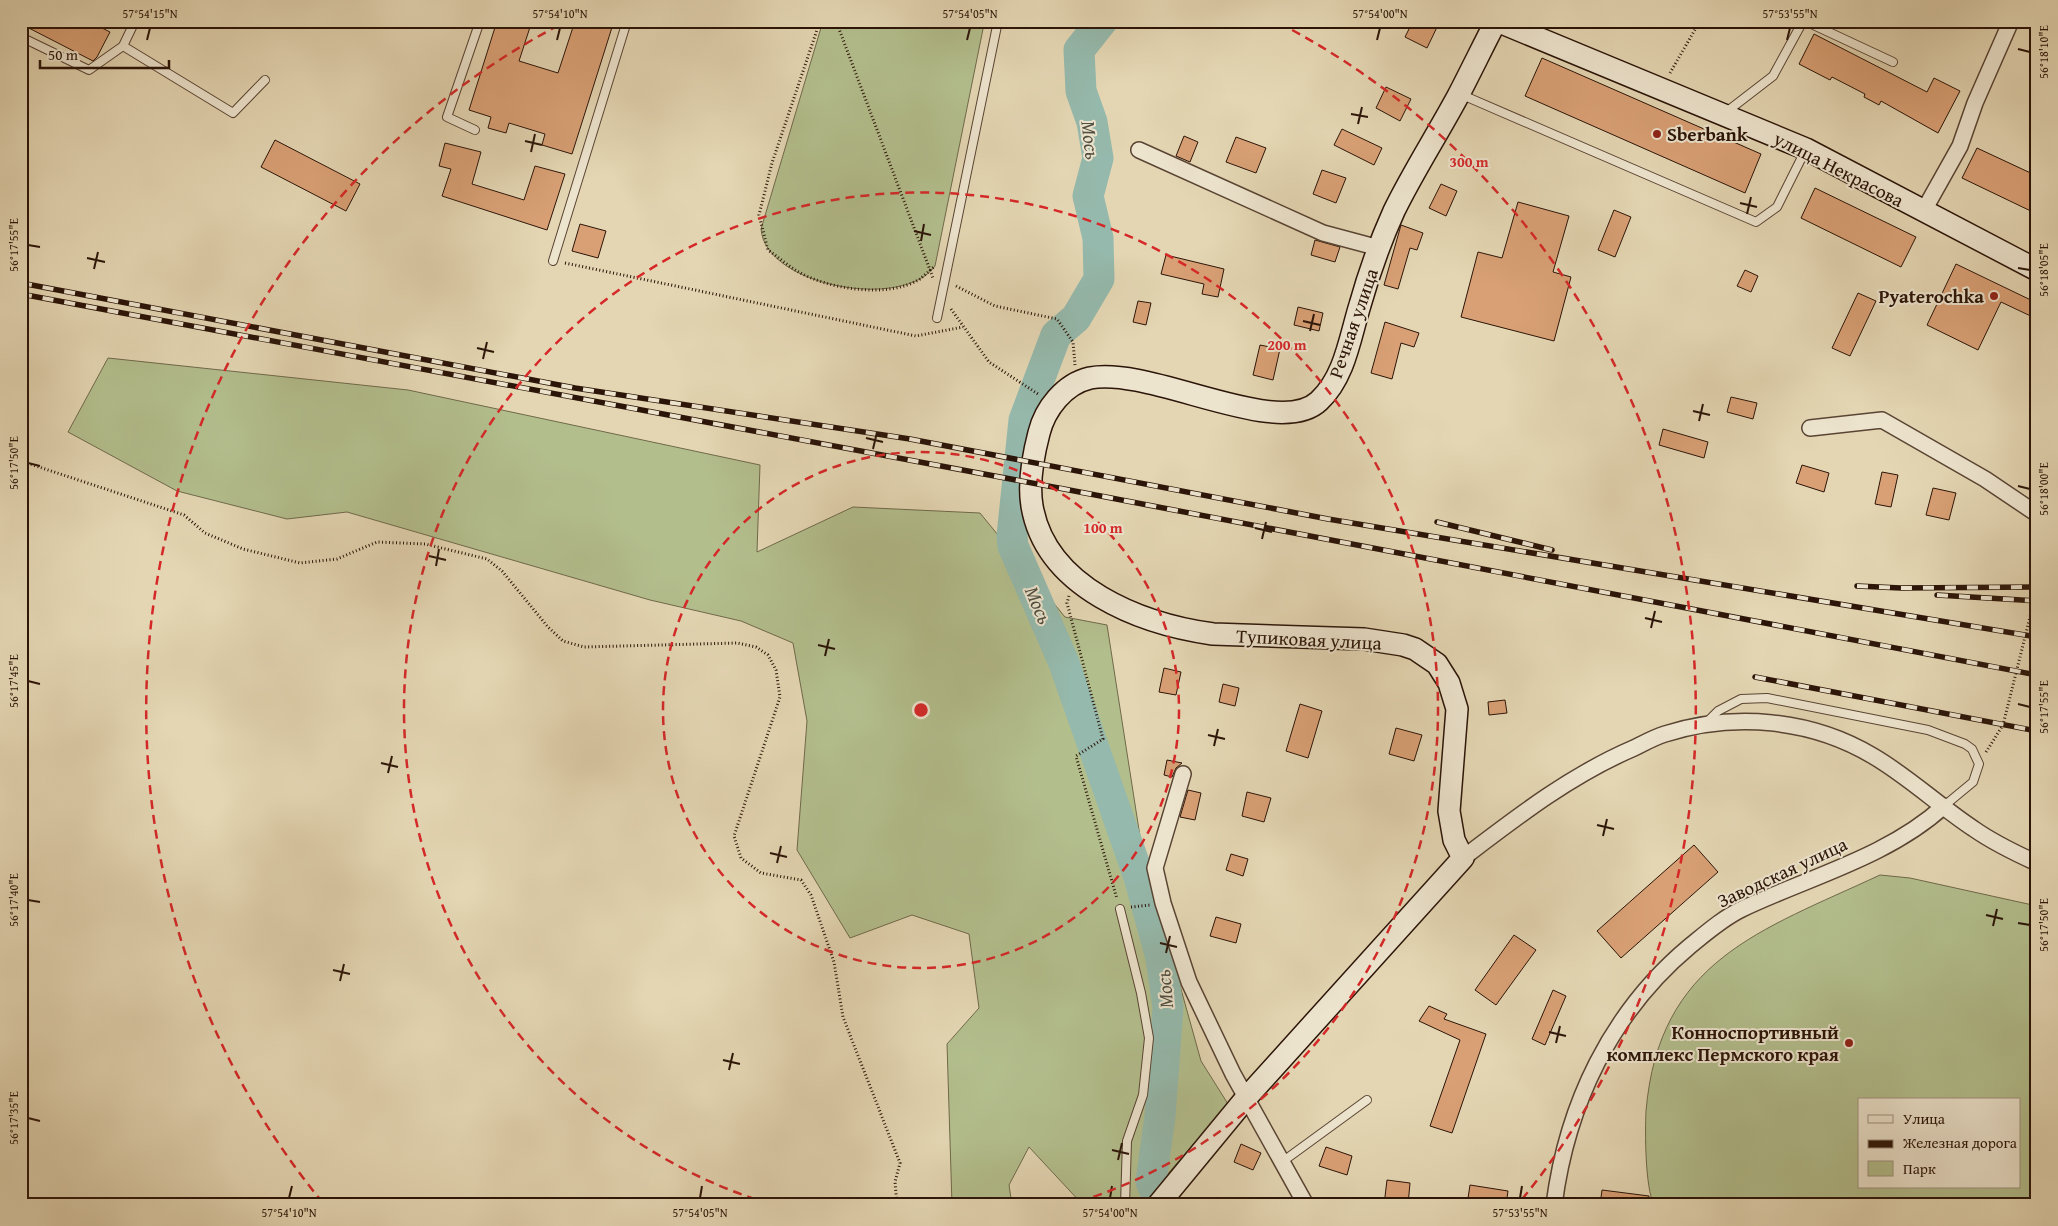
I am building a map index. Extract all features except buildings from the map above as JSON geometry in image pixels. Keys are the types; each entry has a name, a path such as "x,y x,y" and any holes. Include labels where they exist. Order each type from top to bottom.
{"street":[{"name":"улица Некрасова","path":"1497,21 1806,149 1923,212 2037,270"},
{"name":"Речная улица","path":"1031,503 1032,471 1041,426 1055,401 1066,390 1089,378 1122,377 1145,380 1267,412 1294,413 1308,409 1327,394 1338,374 1379,248 1395,210 1497,21"},
{"path":"1923,212 1960,146 1975,103 2011,21"},
{"path":"1139,150 1323,233 1379,248"},
{"path":"1810,428 1882,420 1985,479 2037,514"},
{"name":"Тупиковая улица","path":"1031,503 1042,537 1064,569 1101,598 1122,610 1168,626 1213,634 1364,639 1403,645 1428,657 1444,673 1454,695 1456,709 1449,811 1454,840 1464,858"},
{"path":"1158,1205 1182,1179 1247,1097 1464,858 1530,807 1578,776 1619,754 1665,734 1728,723 1768,723 1791,725 1835,736 1876,757 1993,841 2037,863"},
{"path":"1183,774 1155,868 1162,903 1189,982 1233,1074 1306,1205"},
{"name":"Заводская улица","path":"1554,1205 1566,1139 1578,1100 1591,1071 1622,1018 1662,971 1701,937 1740,910 1880,848 1918,827 1944,806"}],"lane":[{"path":"21,37 89,70 123,46 135,21"},
{"path":"475,130 447,117 480,21"},
{"path":"553,261 627,21"},
{"path":"937,318 998,21"},
{"path":"1723,115 1773,76 1804,21 1893,62"},
{"path":"123,46 233,113 265,80"},
{"path":"1459,93 1756,222 1777,206 1806,149"},
{"path":"1703,727 1729,704 1741,699 1767,698 1936,732 1955,739 1972,749 1979,764 1973,782 1944,806"},
{"path":"1120,909 1141,992 1149,1038 1143,1095 1127,1141 1125,1205"},
{"path":"1282,1162 1367,1100"}],"path":[{"path":"820,21 772,163 759,215 768,250 798,272 863,291 898,286 919,280 936,266"},
{"path":"836,21 930,271 942,295 989,362 1038,394"},
{"path":"1661,89 1700,21"},
{"path":"553,261 916,336 963,327"},
{"path":"944,280 995,306 1057,319 1073,342"},
{"path":"21,460 184,515 205,533 243,548 300,563 337,559 377,542 426,544 487,559 502,571 548,628 562,641 584,647 737,643 756,647 768,655 776,670 780,696 734,836 741,858 761,873 801,880 811,895 834,962 843,1017 900,1163 894,1182 897,1205"},
{"path":"1074,576 1067,603 1103,739 1076,756 1120,909 1162,903"},
{"path":"1979,764 2002,725 2037,589"}],"green space":[{"path":"823,21 981,21 983,29 935,266 918,280 895,287 867,289 838,286 809,278 785,265 768,249 761,229"},
{"path":"108,358 408,390 760,465 757,552 853,507 980,513 1065,617 1107,625 1142,849 1201,1061 1228,1104 1141,1205 1083,1205 1029,1147 1009,1185 1012,1205 952,1205 947,1044 979,1008 969,934 912,915 850,938 797,850 807,721 793,643 741,621 650,600 347,512 287,519 177,491 68,432"},
{"name":"Конноспортивный комплекс Пермского края","path":"1880,875 1910,878 2037,906 2037,1205 1654,1205 1647,1173 1646,1111 1655,1060 1671,1018 1694,985 1723,957 1757,934 1795,914"}],"waterway":[{"name":"Мось","path":"1102,21 1079,50 1081,91 1092,122 1098,158 1088,196 1098,238 1099,279 1076,318 1056,335 1024,420 1012,536 1013,546 1064,663 1139,877 1161,958 1168,1007 1160,1116 1151,1182 1161,1205"}],"railway":[{"path":"21,283 575,388 910,439 1328,519 2037,637"},
{"path":"21,294 1064,489 2037,675"},
{"path":"1437,522 1552,550"},
{"path":"1857,586 1901,588 2037,587"},
{"path":"1937,595 2037,601"},
{"path":"1755,677 2037,731"}],"place":[{"name":"Sberbank","path":"1657,134"},
{"name":"Pyaterochka","path":"1994,296"},
{"name":"Конноспортивный комплекс Пермского края","path":"1849,1043"}]}
